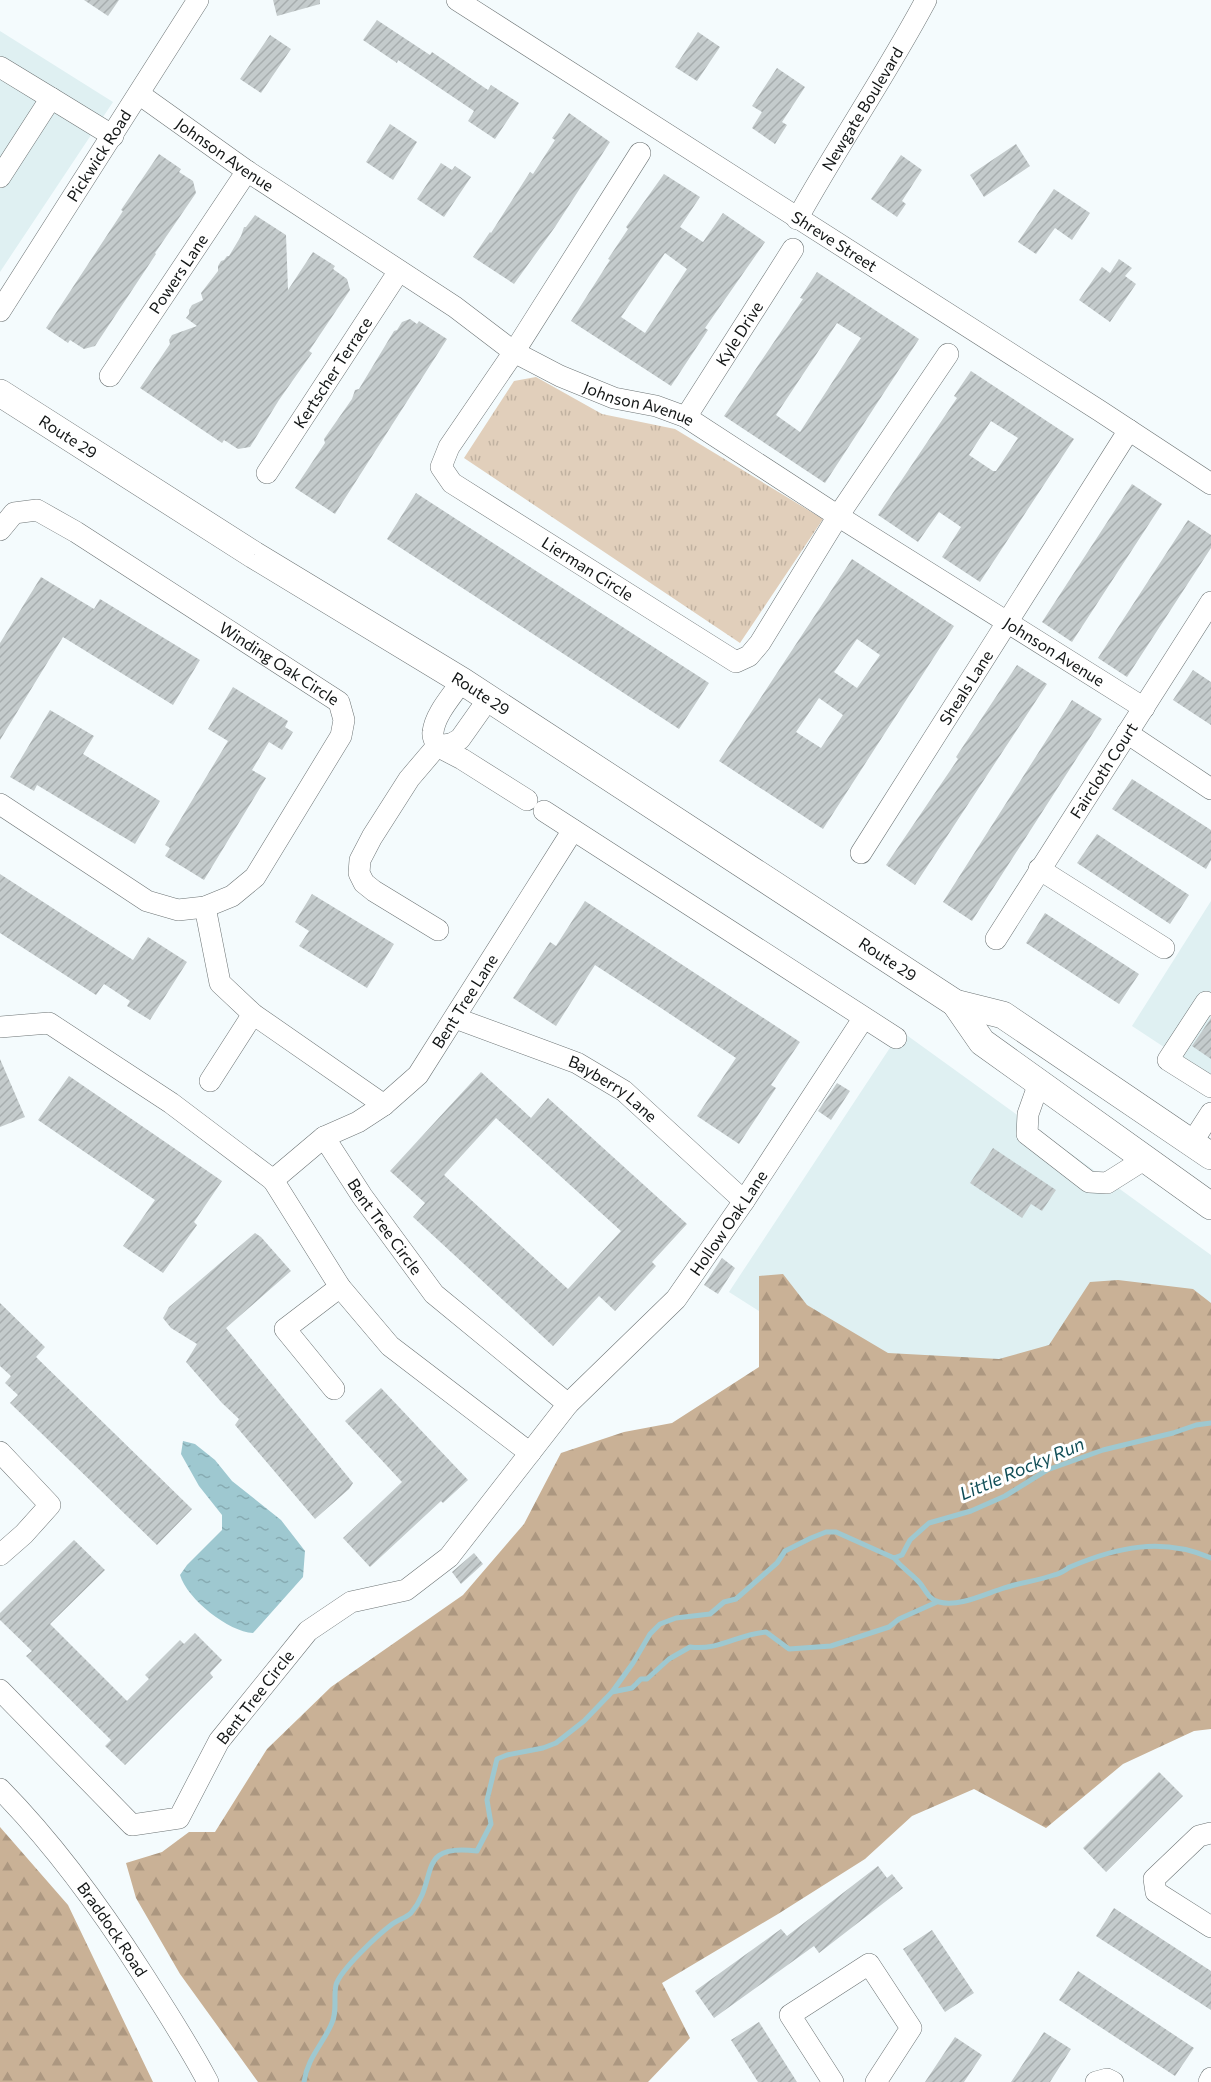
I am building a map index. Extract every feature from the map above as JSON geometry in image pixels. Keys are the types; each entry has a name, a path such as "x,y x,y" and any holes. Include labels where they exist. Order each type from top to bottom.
{"main road":[{"name":"Route 29","path":"0,393 254,555 462,681 955,1003 1003,1015 1201,1150"},
{"name":"Route 29","path":"955,1003 982,1042 1211,1206"}],"street":[{"name":"Pickwick Road","path":"0,310 198,0"},
{"name":"Shreve Street","path":"457,0 1211,484"},
{"name":"Newgate Boulevard","path":"798,219 822,174 899,50 926,0"},
{"path":"0,67 113,136"},
{"name":"Johnson Avenue","path":"139,94 247,171 455,307 514,352 560,376 614,398 656,406 686,417 838,516 1144,708"},
{"path":"0,177 51,98"},
{"name":"Lierman Circle","path":"640,153 514,352 449,447 441,467 452,483 736,662 749,656 760,643 838,516 948,354"},
{"name":"Powers Lane","path":"110,376 247,171"},
{"name":"Kyle Drive","path":"686,417 793,249"},
{"name":"Kertscher Terrace","path":"267,473 399,271"},
{"name":"Sheals Lane","path":"861,853 1129,430"},
{"name":"Winding Oak Circle","path":"0,530 14,513 37,510 76,532 339,702 344,720 342,736 255,877 232,896 205,908 178,910 147,901 0,804"},
{"name":"Faircloth Court","path":"996,939 1144,708 1203,630 1211,602"},
{"path":"462,681 434,728 432,734 437,746 462,759 896,1038"},
{"path":"438,930 364,883 359,873 360,860 409,778 437,746 458,741 489,699"},
{"path":"1128,733 1211,789"},
{"name":"Bent Tree Lane","path":"324,1137 358,1122 384,1105 418,1075 573,830"},
{"path":"1040,869 1164,948"},
{"path":"205,908 220,983 253,1014 384,1105"},
{"path":"1211,1005 1206,1002 1168,1060 1211,1087"},
{"path":"210,1081 253,1014"},
{"name":"Bayberry Lane","path":"455,1018 577,1063 624,1091 744,1201"},
{"name":"Hollow Oak Lane","path":"568,1404 676,1299 744,1201 863,1018"},
{"path":"0,1027 49,1023 171,1103 273,1180 340,1287 390,1346 530,1453"},
{"path":"1039,1083 1028,1114 1027,1134 1089,1182 1107,1183 1145,1159"},
{"path":"1201,1150 1211,1113"},
{"path":"273,1180 324,1137"},
{"name":"Bent Tree Circle","path":"0,1690 132,1825 179,1818 219,1741 308,1631 351,1602 406,1590 449,1557 568,1404 434,1294 362,1196 324,1137"},
{"path":"334,1389 285,1329 340,1287"},
{"path":"0,1452 50,1505 24,1534 3,1546"},
{"name":"Braddock Road","path":"0,1789 57,1851 88,1892 188,2044 208,2082"},
{"path":"1211,1833 1199,1836 1154,1879 1156,1892 1211,1927"},
{"path":"833,2082 790,2015 869,1964 911,2028 876,2082"},
{"path":"1209,2082 1211,2078"},
{"path":"1096,2082 1107,2079 1113,2082"}],"shaded area":[{"path":"0,31 113,102 0,272"},
{"path":"1211,901 1211,1078 1132,1026"},
{"path":"901,1031 1211,1255 1211,1405 1018,1475 729,1292"}],"green space":[{"path":"536,377 602,414 675,429 823,519 740,643 464,458 514,381"},
{"path":"783,1274 807,1305 888,1353 999,1359 1049,1345 1090,1282 1118,1280 1193,1289 1211,1303 1211,1729 1194,1731 1123,1764 1046,1828 974,1789 912,1816 865,1859 662,1983 690,2038 648,2082 258,2082 180,1974 136,1898 126,1863 162,1852 189,1832 215,1832 267,1749 331,1687 463,1595 524,1524 561,1453 624,1432 672,1423 759,1367 759,1276"},
{"path":"0,1827 68,1905 153,2082 0,2082"}],"water":[{"path":"183,1441 195,1444 215,1460 232,1481 281,1520 305,1551 303,1577 253,1633 232,1627 210,1613 191,1594 180,1575 222,1530 222,1515 199,1486 181,1454"}],"building":[{"path":"84,0 119,0 108,16"},
{"path":"273,0 320,0 320,4 277,16"},
{"path":"377,20 430,55 432,52 488,90 491,85 519,103 495,139 468,121 474,111 398,60 397,63 363,40"},
{"path":"698,32 720,47 697,81 675,67"},
{"path":"270,35 291,49 261,93 240,79"},
{"path":"777,68 805,87 782,122 787,125 775,144 752,128 762,112 752,106"},
{"path":"569,113 610,142 555,227 514,284 473,257 530,172 533,174 555,140 552,138"},
{"path":"390,124 417,142 393,180 366,162"},
{"path":"1016,144 1030,166 984,197 970,175"},
{"path":"159,154 181,169 179,172 193,181 196,193 95,346 84,349 70,340 68,343 46,328"},
{"path":"901,155 922,170 902,201 906,204 897,217 871,199"},
{"path":"441,163 452,170 455,166 471,177 444,217 417,199"},
{"path":"664,174 700,197 680,227 703,242 723,213 765,242 705,328 708,330 671,386 571,321 610,260 608,259 628,229 626,227","holes":["665,253 687,269 645,333 621,317"]},
{"path":"1054,189 1090,213 1072,240 1055,228 1036,254 1018,242"},
{"path":"255,215 286,235 288,290 313,252 335,266 333,269 347,279 350,290 309,351 312,353 250,447 238,449 224,440 222,443 140,388 170,344 169,340 172,335 197,326 186,318 189,310 192,305 203,300 201,293 218,271 221,261 229,256 244,227"},
{"path":"1119,259 1132,268 1125,276 1136,284 1110,322 1079,300 1102,267 1110,273"},
{"path":"817,272 919,339 825,483 724,416 803,299 800,298","holes":["837,323 861,338 800,432 776,415"]},
{"path":"410,319 417,324 419,321 447,339 335,514 295,488 394,331 402,322"},
{"path":"971,371 1074,439 980,582 942,557 961,527 939,512 918,542 878,515 957,398 954,396","holes":["991,421 1018,438 996,471 969,455"]},
{"path":"1132,484 1162,504 1072,642 1042,622"},
{"path":"416,493 709,683 679,729 387,539"},
{"path":"1188,520 1211,535 1211,548 1127,677 1098,658"},
{"path":"852,559 954,626 823,829 719,761","holes":["857,639 880,655 857,688 834,672","819,698 843,715 821,748 796,732"]},
{"path":"41,577 94,609 100,599 200,660 173,705 63,637 0,740 0,643"},
{"path":"1017,665 1047,684 915,885 886,865 958,759 956,757"},
{"path":"1193,670 1211,682 1211,725 1173,700"},
{"path":"233,687 288,721 285,727 293,732 282,750 269,742 252,770 266,778 204,880 165,856 170,848 165,845 228,741 208,729"},
{"path":"1072,700 1102,719 972,921 943,902"},
{"path":"50,710 94,736 83,754 160,801 135,844 37,785 34,791 10,777"},
{"path":"1132,779 1211,830 1211,860 1206,869 1112,809"},
{"path":"1097,834 1189,895 1170,924 1077,863"},
{"path":"0,874 133,960 148,937 187,962 150,1020 127,1006 130,1001 104,984 96,995 0,933"},
{"path":"312,894 394,944 367,988 299,946 309,931 295,922"},
{"path":"585,901 800,1042 771,1085 776,1088 739,1144 697,1116 736,1058 595,965 556,1026 513,998 550,942 556,946"},
{"path":"1045,913 1139,974 1119,1004 1026,943"},
{"path":"1211,1018 1211,1059 1192,1046"},
{"path":"0,1059 25,1117 0,1127"},
{"path":"481,1072 531,1118 548,1098 687,1224 652,1262 656,1266 615,1311 599,1296 553,1346 413,1217 425,1203 390,1171","holes":["496,1118 621,1231 568,1289 444,1175"]},
{"path":"69,1076 222,1181 194,1222 197,1225 163,1273 123,1246 155,1200 38,1120"},
{"path":"837,1083 850,1091 831,1120 818,1111"},
{"path":"993,1148 1056,1190 1042,1211 1031,1204 1022,1218 970,1183"},
{"path":"255,1233 291,1271 226,1328 353,1483 315,1519 235,1425 239,1419 186,1362 197,1344 171,1328 163,1318 169,1307"},
{"path":"722,1258 735,1268 718,1294 704,1285"},
{"path":"0,1303 45,1347 36,1357 192,1509 157,1545 10,1403 18,1395 5,1383 11,1376 0,1366"},
{"path":"381,1388 468,1480 443,1503 441,1501 370,1567 343,1538 402,1482 345,1421"},
{"path":"74,1540 105,1570 50,1624 127,1701 149,1679 145,1675 180,1640 184,1644 195,1633 222,1660 210,1673 213,1677 125,1765 105,1746 111,1740 26,1656 32,1651 0,1620 0,1613"},
{"path":"474,1553 483,1564 461,1584 452,1572"},
{"path":"1159,1772 1183,1796 1106,1872 1083,1848"},
{"path":"878,1866 887,1878 892,1874 903,1888 819,1953 814,1946 714,2018 695,1991 781,1929 787,1936"},
{"path":"1114,1908 1211,1971 1211,2010 1096,1936"},
{"path":"932,1930 974,1993 945,2012 903,1949"},
{"path":"1078,1971 1194,2048 1175,2076 1059,2000"},
{"path":"759,2022 797,2082 758,2082 731,2040"},
{"path":"1044,2032 1071,2049 1050,2082 1011,2082"},
{"path":"955,2037 982,2055 964,2082 925,2082"}],"waterway":[{"name":"Little Rocky Run","path":"304,2082 311,2059 333,2020 336,1985 339,1978 360,1953 385,1930 411,1913 420,1900 431,1866 436,1858 444,1853 457,1850 477,1851 491,1824 487,1800 497,1759 556,1743 584,1721 612,1692 650,1634 660,1624 676,1618 710,1614 724,1602 736,1599 777,1563 785,1551 826,1532 836,1532 894,1558 902,1555 910,1540 929,1523 971,1511 1005,1496 1047,1470 1103,1450 1211,1423"},
{"path":"894,1558 932,1598 946,1603 970,1600 1056,1574 1088,1560 1122,1550 1157,1546 1175,1548 1211,1558"},
{"path":"612,1692 632,1688 641,1679 647,1679 669,1659 690,1647 710,1647 766,1632 789,1649 831,1646 889,1627 899,1619 937,1602"}]}
